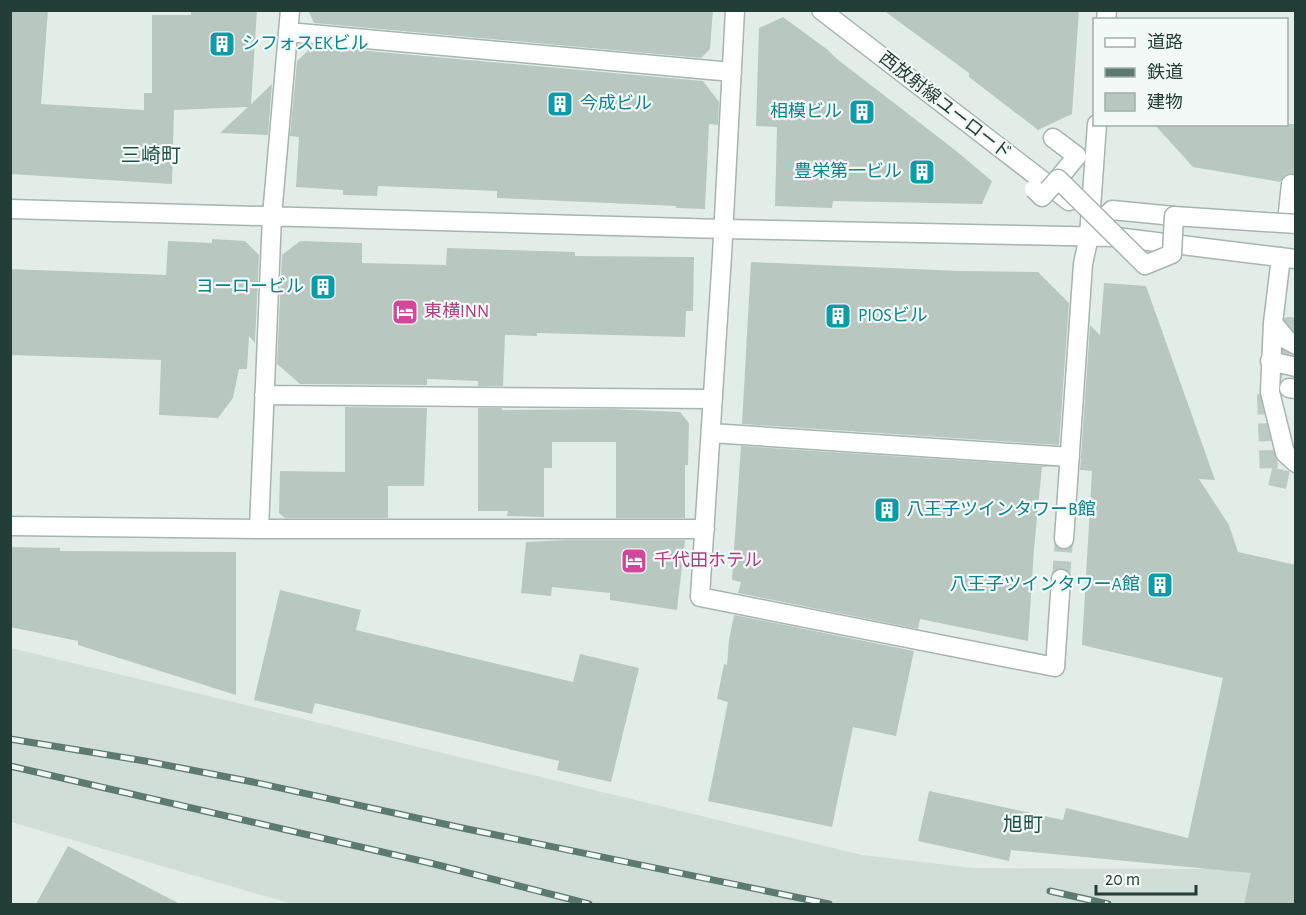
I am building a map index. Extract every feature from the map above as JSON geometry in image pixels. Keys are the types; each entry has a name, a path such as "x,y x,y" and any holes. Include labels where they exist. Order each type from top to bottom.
{"street":[{"path":"259,530 272,216 290,10"},
{"path":"735,10 700,597 1054,667 1061,579"},
{"name":"西放射線ユーロード","path":"821,10 1070,201"},
{"path":"288,32 732,72"},
{"path":"1064,539 1083,264 1094,229 1097,126"},
{"path":"1034,189 1042,197 1062,168 1077,156 1053,138"},
{"path":"1062,168 1094,229 1145,266 1172,254 1174,216"},
{"path":"1094,229 1112,210 1291,223 1291,184"},
{"path":"10,209 723,230 1094,229 1116,237 1288,258 1273,323 1270,392 1285,453 1296,463"},
{"path":"1273,323 1287,340 1296,345"},
{"path":"1270,361 1296,367"},
{"path":"264,395 713,399"},
{"path":"1276,421 1296,425"},
{"path":"711,433 1070,457"},
{"path":"10,526 259,530 705,529"}],"shaded area":[{"path":"11,648 862,855 974,868 1213,869 1295,839 1295,904 292,904 11,822"}],"building":[{"path":"10,10 48,10 41,104 144,110 144,93 152,93 152,15 191,15 191,10 257,10 251,104 272,84 268,135 220,133 248,107 174,110 172,184 10,174"},
{"path":"308,10 713,10 710,49 701,58 314,23"},
{"path":"883,10 1079,10 1072,114 1038,130 969,77 969,73"},
{"path":"783,17 828,50 992,181 982,204 833,201 832,208 775,206 777,127 756,126 759,28"},
{"path":"313,46 703,81 719,102 718,125 709,124 705,209 497,198 497,191 378,186 377,196 343,195 343,190 296,187 299,137 290,136 297,61"},
{"path":"1288,124 1296,124 1296,174 1286,174 1280,182 1193,167 1156,126 1288,126"},
{"path":"212,239 245,241 259,255 255,343 249,336 247,369 239,369 233,398 218,418 159,415 161,360 10,355 10,269 166,275 168,241 212,243"},
{"path":"300,241 362,243 362,263 446,265 447,248 575,252 575,256 694,257 693,311 686,311 685,337 537,333 537,336 505,335 503,386 478,386 478,381 427,379 427,385 300,384 277,364 282,255"},
{"path":"751,262 1038,272 1069,303 1059,445 742,424"},
{"path":"1104,283 1146,286 1215,480 1199,479 1229,525 1238,552 1296,565 1296,904 1244,904 1251,873 1011,850 1009,861 918,841 929,791 1063,820 1066,808 1188,838 1223,678 1082,645 1092,471 1080,470 1090,325 1100,335"},
{"path":"345,407 427,408 424,486 388,486 388,518 285,518 279,513 280,471 345,472"},
{"path":"478,408 680,412 689,423 688,465 685,465 685,518 616,518 616,442 552,442 552,468 544,468 544,517 507,516 508,511 478,511"},
{"name":"八王子ツインタワーB館","path":"741,446 1058,467 1042,467 1028,641 920,619 918,629 738,593 741,582 732,580"},
{"path":"685,540 677,610 610,600 610,593 552,587 551,596 521,593 526,542"},
{"path":"10,547 60,548 60,551 236,552 236,695 78,645 78,641 10,627"},
{"path":"280,590 361,610 356,630 573,682 580,654 639,668 611,782 557,770 559,761 315,703 312,714 254,700"},
{"path":"734,615 914,651 896,736 853,727 832,827 708,801 728,702 717,699 724,664 727,665"},
{"path":"68,846 180,904 36,904"}],"tunnel":[{"path":"1296,327 1289,326 1266,397 1269,476 1296,482"},
{"path":"1061,579 1064,539"}],"railway":[{"path":"10,739 145,761 253,782 829,904"},
{"path":"10,766 430,863 589,904"},
{"path":"1050,891 1108,904"}],"place":[{"name":"シフォスEKビル","path":"222,44"},
{"name":"今成ビル","path":"560,104"},
{"name":"相模ビル","path":"862,112"},
{"name":"豊栄第一ビル","path":"922,172"},
{"name":"ヨーロービル","path":"323,287"},
{"name":"東横INN","path":"405,312"},
{"name":"PIOSビル","path":"838,316"},
{"name":"八王子ツインタワーB館","path":"887,510"},
{"name":"千代田ホテル","path":"634,561"},
{"name":"八王子ツインタワーA館","path":"1160,585"}],"district":[{"name":"三崎町","path":"151,156"},
{"name":"旭町","path":"1023,825"}]}
